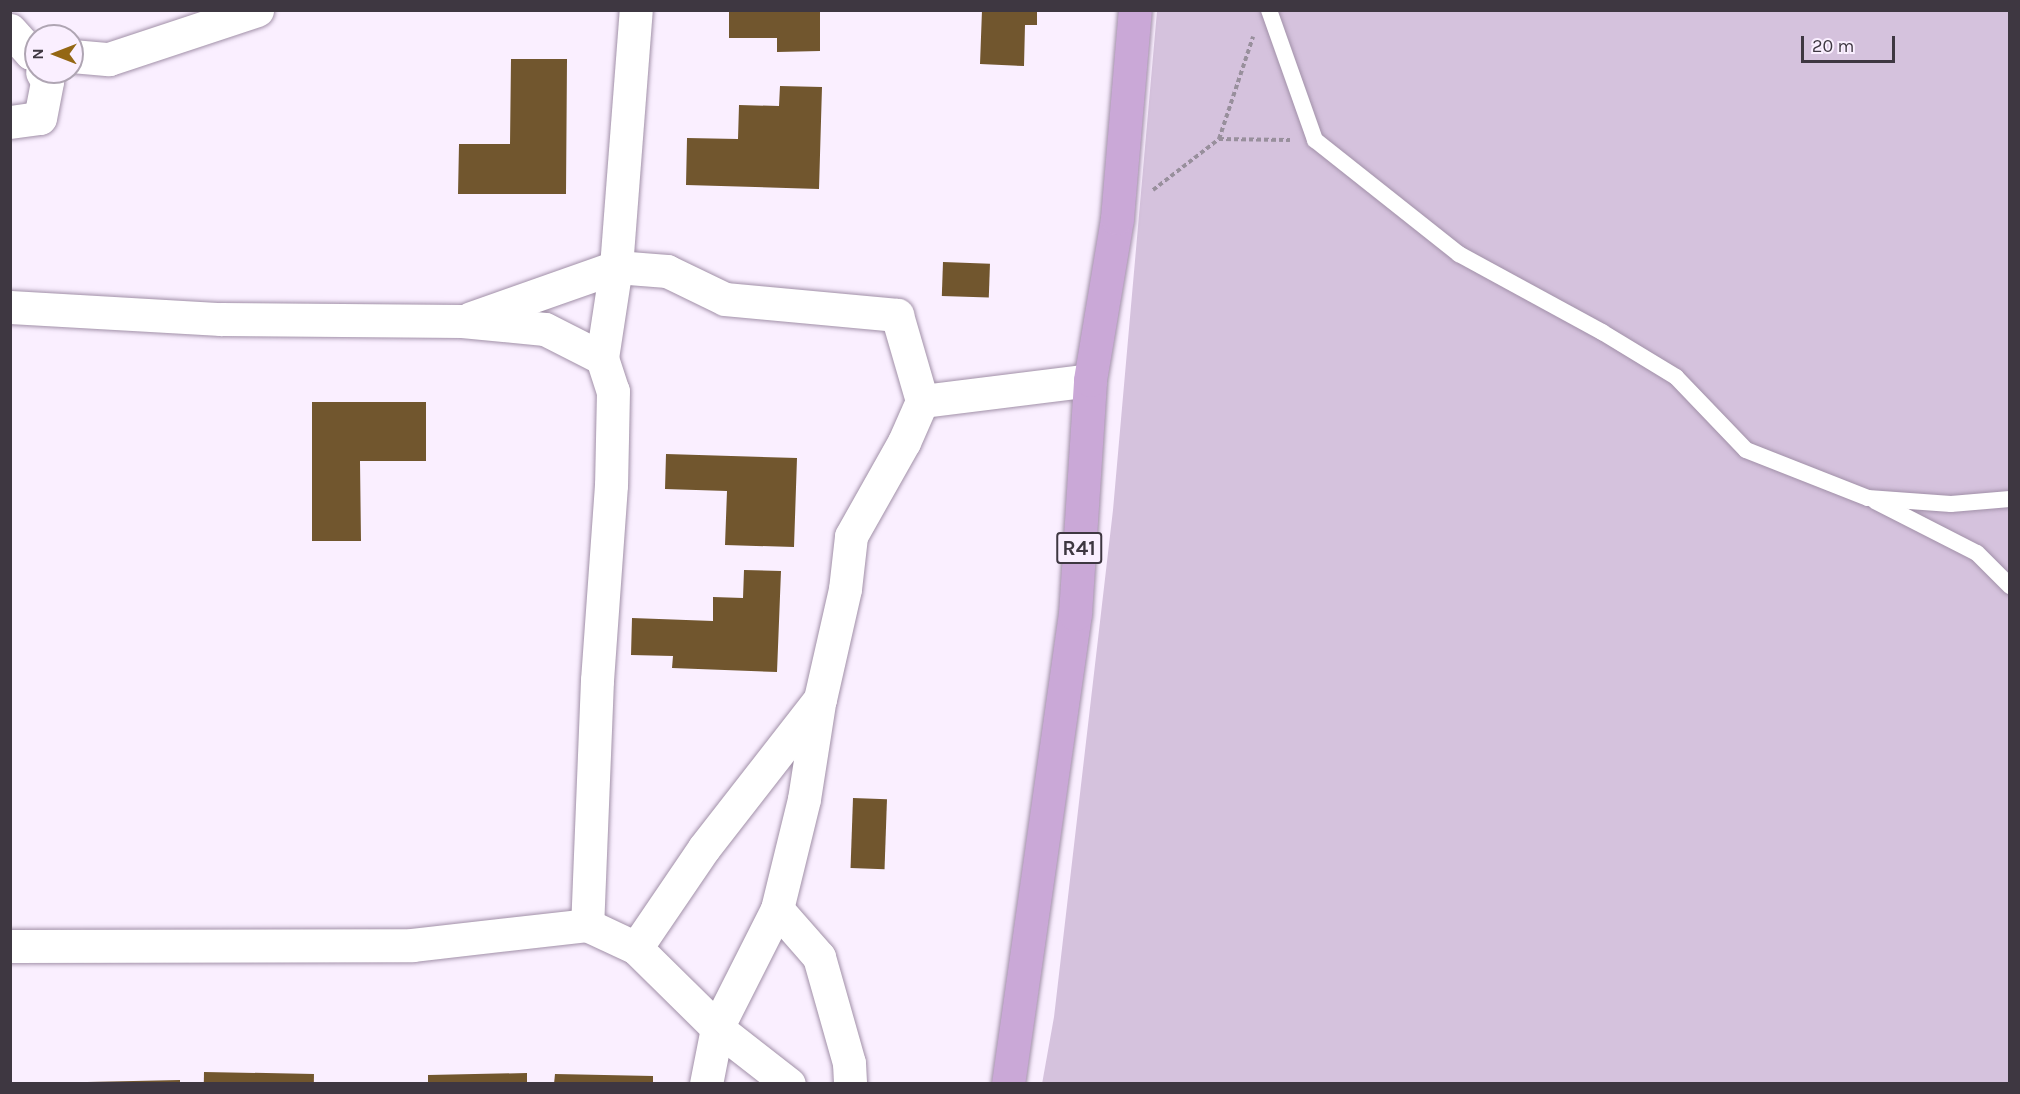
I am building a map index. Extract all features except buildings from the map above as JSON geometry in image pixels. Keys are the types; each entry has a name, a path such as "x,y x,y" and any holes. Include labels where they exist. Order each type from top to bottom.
{"main road":[{"name":"R41","path":"1008,1083 1075,614 1090,380 1117,218 1135,10"}],"street":[{"path":"84,57 109,59 257,10"},
{"path":"587,925 597,680 611,485 613,392 602,358 616,267 636,10"},
{"path":"10,122 40,118 46,84"},
{"path":"462,321 616,267 667,271 725,298 897,315 922,401 904,442 851,536 845,589 820,699 804,799 777,909 717,1028 706,1083"},
{"path":"10,307 221,319 462,321 545,329 602,358"},
{"path":"922,401 1090,380"},
{"path":"636,948 704,848 820,699"},
{"path":"777,909 819,957 849,1064 850,1083"},
{"path":"10,946 412,945 587,925 636,948 717,1028 789,1083"}],"lane":[{"path":"1269,10 1315,140 1459,254 1602,332 1676,377 1746,450 1868,498 1977,553 2010,586"},
{"path":"1868,498 1951,504 2010,499"}],"path":[{"path":"1117,218 1219,139 1254,32"},
{"path":"1219,139 1315,140"}],"shaded area":[{"path":"1157,11 2009,11 2009,1083 1042,1084 1054,1017 1113,510"}]}
